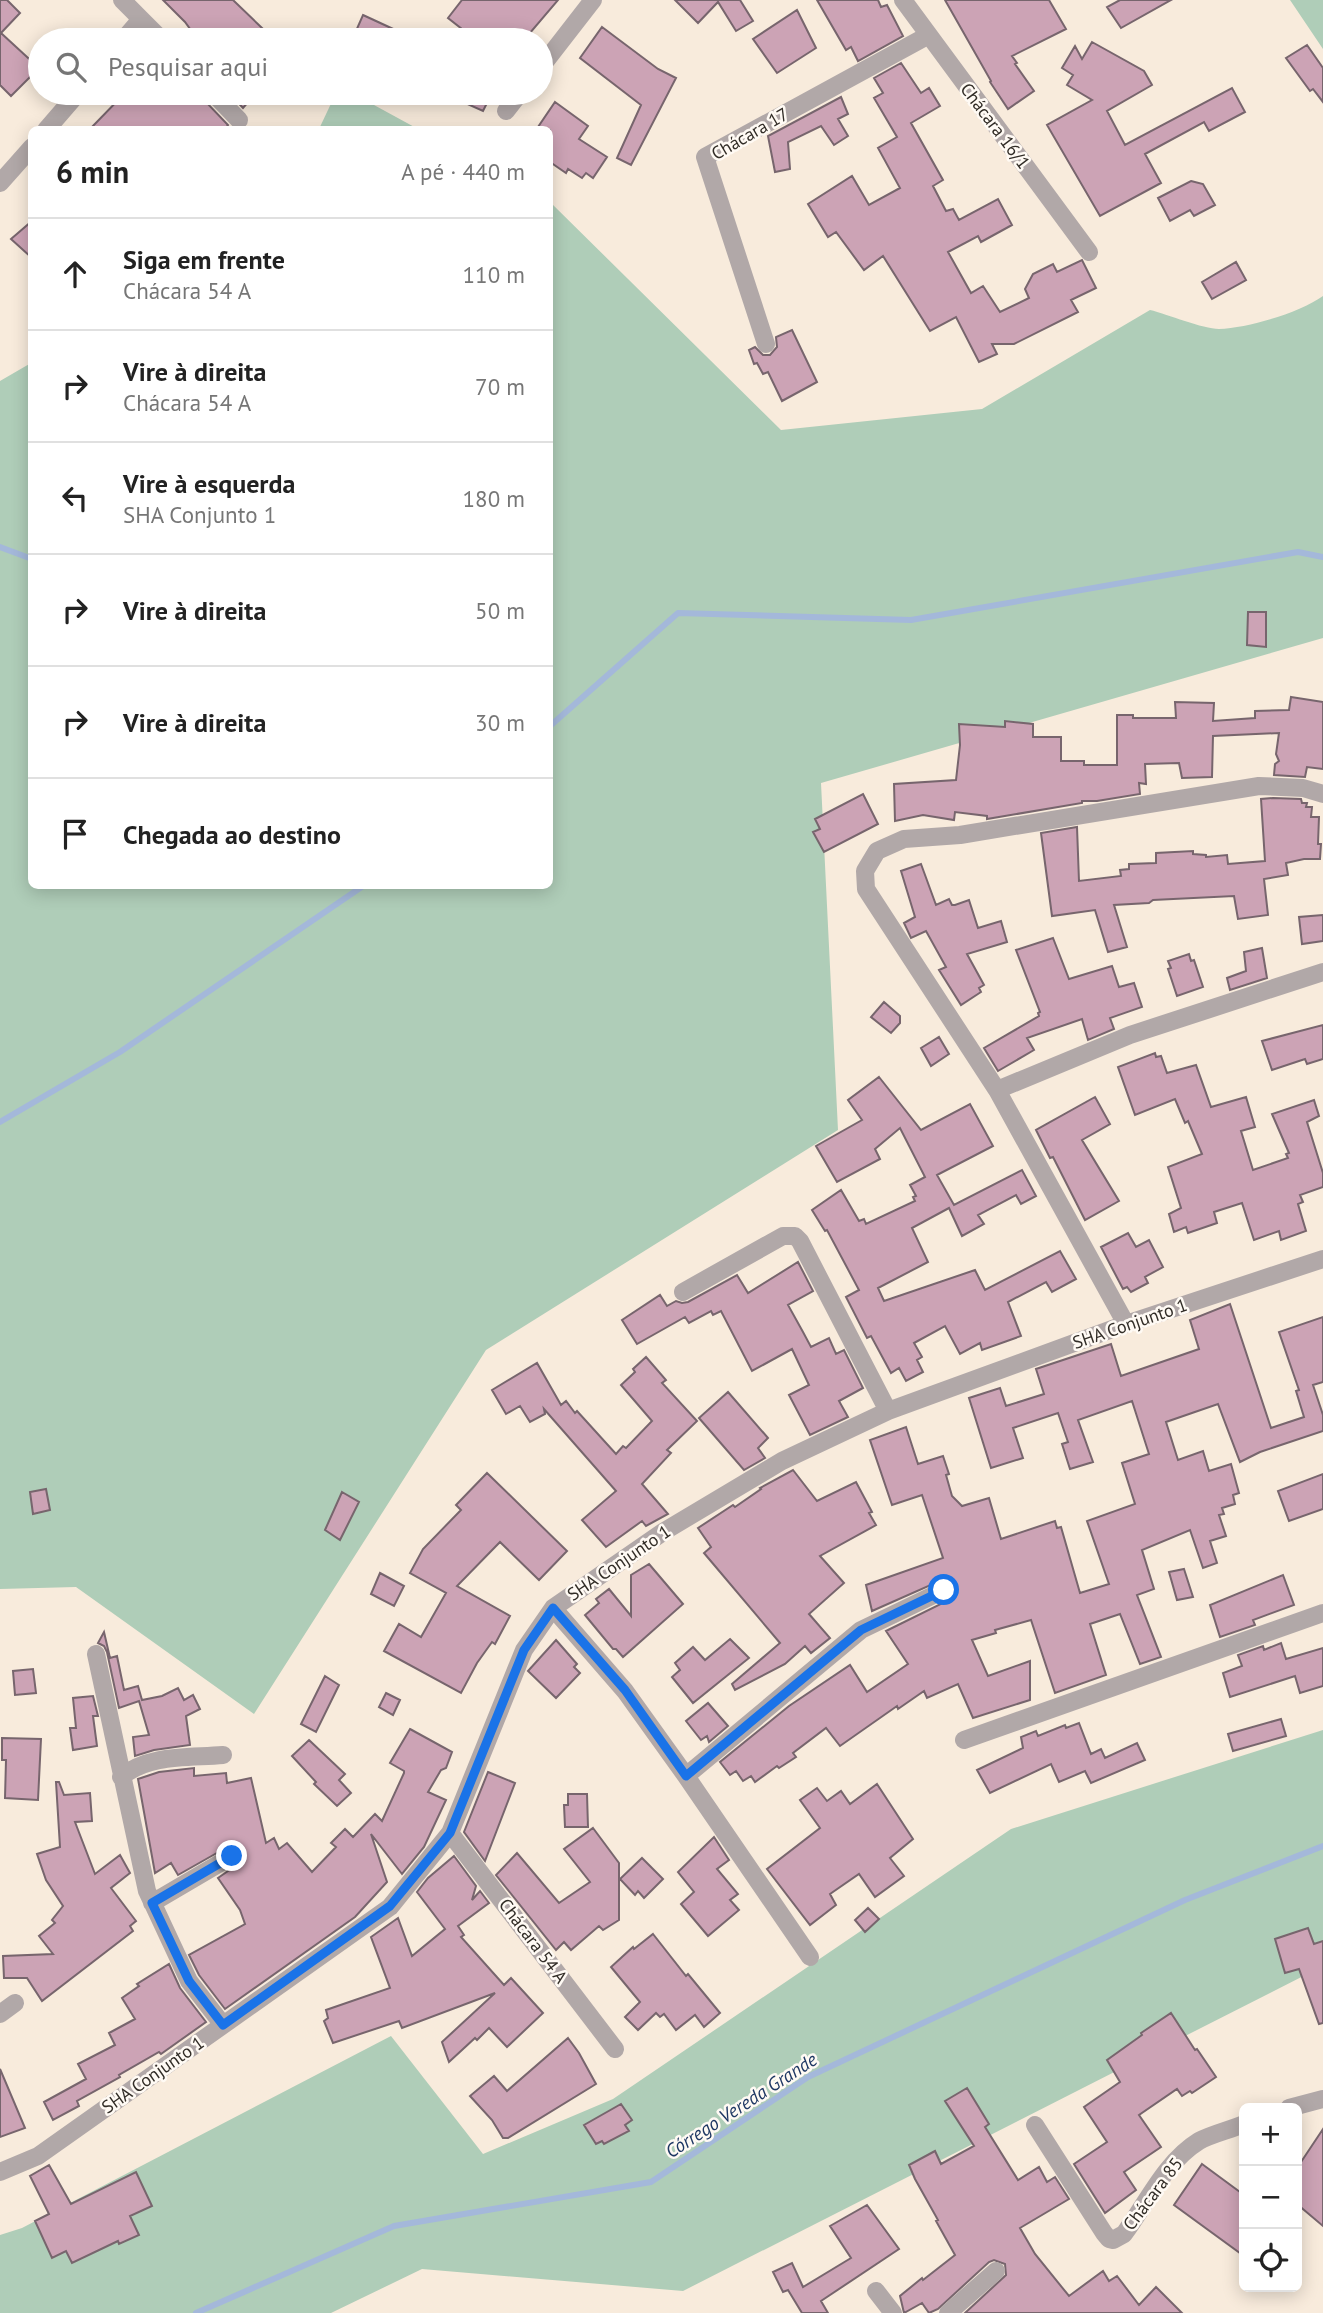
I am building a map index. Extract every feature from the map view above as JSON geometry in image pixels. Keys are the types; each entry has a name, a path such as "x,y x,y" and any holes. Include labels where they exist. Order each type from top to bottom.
{"street":[{"path":"122,0 150,28"},
{"path":"553,51 593,0"},
{"name":"Chácara 16/1","path":"903,0 927,36 1090,252"},
{"path":"133,28 141,19"},
{"name":"Chácara 17","path":"766,344 705,157 927,36"},
{"path":"49,126 68,105"},
{"path":"225,105 239,120"},
{"path":"506,111 511,105"},
{"path":"0,183 28,151"},
{"path":"1126,1324 997,1090 866,889 865,871 877,851 904,839 972,834 1259,786 1303,788 1323,794"},
{"path":"997,1090 1130,1035 1323,972"},
{"path":"683,1292 783,1236 795,1236 888,1410"},
{"name":"SHA Conjunto 1","path":"0,2172 38,2157 390,1906 450,1833 524,1650 553,1608 663,1532 782,1461 888,1410 1126,1324 1323,1259"},
{"path":"686,1776 861,1630 944,1590"},
{"path":"553,1608 625,1690 810,1957"},
{"path":"964,1740 1323,1613"},
{"path":"96,1654 121,1777 152,1903 189,1981 223,2025"},
{"path":"121,1777 134,1767 157,1760 223,1755"},
{"name":"Chácara 54 A","path":"450,1833 615,2049"},
{"path":"152,1903 232,1856"},
{"path":"0,2014 15,2003"},
{"path":"1302,2105 1323,2099"},
{"name":"Chácara 85","path":"1035,2125 1104,2233 1113,2240 1124,2234 1182,2153 1200,2140 1239,2126"},
{"path":"948,2313 996,2271"},
{"path":"876,2291 893,2313"}],"green space":[{"path":"1290,0 1323,0 1323,49"},
{"path":"330,105 374,105 412,126 320,126"},
{"path":"553,205 781,430 982,409 1150,310 1219,329 1273,318 1301,308 1323,296 1323,638 821,783 838,1130 486,1350 254,1714 76,1587 0,1589 0,381 28,365 28,889 553,889"},
{"path":"1323,1730 1323,1966 683,2291 422,2269 331,2313 0,2313 0,2235 22,2228 391,2036 483,2154 613,2099 1011,1829"}],"building":[{"path":"0,0 7,0 20,13 1,33 28,58 28,79 11,96 0,85"},
{"path":"163,0 233,0 262,28 189,28"},
{"path":"462,0 558,0 534,28 461,28 448,18"},
{"path":"675,0 740,0 753,21 736,31 718,2 698,23"},
{"path":"817,0 878,0 881,7 887,5 903,36 858,61 851,47 846,50"},
{"path":"945,0 1049,0 1066,29 1012,56 1034,91 1008,109"},
{"path":"1120,0 1171,0 1121,28 1107,7"},
{"path":"797,10 816,48 777,73 753,39"},
{"path":"363,15 391,28 357,28"},
{"path":"602,27 658,69 676,78 631,165 617,158 641,105 580,58"},
{"path":"1092,42 1144,71 1152,85 1107,111 1125,145 1232,88 1245,112 1209,131 1204,122 1145,154 1161,183 1100,216 1047,125 1092,100 1067,85 1073,75 1062,68 1075,46 1082,59"},
{"path":"1307,45 1323,68 1323,102 1313,89 1310,91 1286,58"},
{"path":"901,63 921,93 929,88 940,106 911,123 943,180 933,186 946,211 953,209 959,220 998,199 1012,225 981,242 978,236 948,252 971,293 983,286 1000,312 1029,298 1025,289 1033,274 1053,264 1057,272 1082,260 1096,288 1071,300 1078,312 1014,344 992,344 997,354 979,362 956,317 930,331 883,256 864,270 836,232 828,237 808,204 852,176 869,205 900,188 878,148 897,137 874,98 883,93 874,78"},
{"path":"841,97 848,114 838,119 848,136 834,145 821,126 788,142 790,169 775,172 768,136"},
{"path":"555,102 588,126 579,139 607,157 593,178 586,173 582,178 568,169 566,173 553,164 553,126 539,126"},
{"path":"113,105 209,105 228,125 227,126 93,126"},
{"path":"470,105 486,105 483,111"},
{"path":"1191,181 1203,184 1215,205 1194,216 1190,210 1170,221 1158,198"},
{"path":"28,224 28,254 11,239"},
{"path":"1236,262 1246,280 1212,299 1202,282"},
{"path":"792,330 817,382 782,401 768,372 763,374 757,363 754,364 749,350 755,347 763,355 770,355 777,347 776,337"},
{"path":"1248,612 1266,612 1266,647 1247,645"},
{"path":"1291,697 1323,702 1323,769 1307,767 1305,777 1274,775 1275,764 1279,761 1276,754 1279,733 1213,736 1212,777 1182,778 1179,763 1145,764 1146,784 1139,783 1140,794 1082,801 987,819 987,816 955,812 954,820 923,815 895,821 894,784 956,780 960,745 959,724 1005,727 1005,721 1033,724 1033,737 1061,737 1061,761 1084,761 1084,765 1117,765 1117,715 1133,715 1133,718 1176,718 1175,702 1214,703 1213,721 1255,718 1255,711 1289,710"},
{"path":"863,794 878,824 824,852 813,832 820,829 815,819"},
{"path":"1261,799 1301,799 1302,803 1307,803 1306,807 1312,807 1311,817 1319,817 1318,844 1321,844 1320,859 1286,863 1288,875 1264,879 1268,915 1238,919 1234,896 1114,905 1127,947 1108,952 1095,910 1052,916 1041,833 1077,827 1079,881 1121,876 1120,870 1129,869 1129,864 1156,863 1156,853 1193,851 1193,854 1206,857 1227,855 1228,864 1265,861"},
{"path":"921,864 936,905 949,899 952,905 969,900 978,928 1001,921 1007,942 967,954 984,985 979,988 981,992 961,1005 939,970 946,967 926,931 911,938 904,923 915,917 901,871"},
{"path":"1323,915 1323,941 1302,944 1299,917"},
{"path":"1053,938 1069,979 1112,966 1119,987 1134,983 1142,1007 1110,1018 1114,1029 1088,1040 1082,1019 1027,1038 1034,1050 998,1071 984,1048 1039,1016 1040,1012 1016,950"},
{"path":"1262,948 1267,978 1230,990 1227,978 1246,971 1244,952"},
{"path":"1189,954 1191,961 1194,960 1203,987 1177,996 1168,961"},
{"path":"884,1002 900,1016 900,1023 891,1033 871,1017"},
{"path":"1323,1025 1323,1059 1307,1064 1305,1059 1272,1070 1262,1041"},
{"path":"939,1037 949,1054 931,1066 921,1048"},
{"path":"1155,1053 1156,1057 1161,1056 1167,1073 1196,1065 1211,1107 1246,1097 1255,1127 1241,1131 1253,1170 1288,1158 1286,1154 1289,1153 1272,1114 1314,1100 1319,1116 1307,1122 1323,1173 1323,1187 1300,1195 1303,1202 1298,1204 1306,1231 1281,1240 1279,1231 1254,1240 1242,1203 1214,1212 1217,1223 1188,1233 1186,1227 1174,1232 1169,1214 1181,1208 1168,1167 1202,1154 1175,1099 1135,1115 1118,1067"},
{"path":"879,1077 921,1130 970,1104 993,1146 937,1175 954,1205 1022,1170 1036,1196 1021,1204 1016,1195 978,1215 984,1224 962,1236 949,1208 912,1228 928,1262 878,1288 884,1301 975,1270 985,1290 1060,1251 1076,1279 1052,1292 1046,1282 1008,1302 1021,1336 982,1350 980,1343 960,1354 945,1326 914,1343 922,1357 917,1360 923,1372 906,1381 899,1368 891,1373 871,1336 867,1338 846,1297 859,1290 827,1230 825,1231 812,1210 841,1190 859,1221 864,1219 866,1224 915,1201 913,1197 916,1196 910,1185 925,1177 900,1128 875,1149 880,1159 837,1182 816,1146 862,1120 848,1100"},
{"path":"1095,1097 1110,1124 1082,1140 1119,1201 1085,1220 1036,1130"},
{"path":"1128,1233 1136,1247 1149,1240 1163,1267 1145,1277 1148,1283 1131,1292 1127,1287 1123,1289 1101,1247"},
{"path":"798,1262 813,1291 788,1305 811,1347 829,1338 836,1354 844,1350 863,1388 839,1401 848,1417 810,1435 789,1395 809,1385 792,1349 752,1371 721,1311 713,1315 711,1311 689,1323 685,1317 637,1344 622,1320 660,1295 667,1306 676,1301 688,1302 737,1275 748,1293"},
{"path":"1230,1304 1271,1428 1304,1417 1296,1391 1299,1390 1279,1332 1323,1317 1323,1382 1313,1385 1323,1415 1323,1431 1260,1452 1240,1462 1218,1404 1166,1422 1178,1460 1203,1451 1209,1471 1231,1464 1239,1493 1233,1495 1235,1504 1222,1508 1224,1514 1219,1515 1226,1536 1210,1541 1217,1563 1203,1568 1190,1530 1142,1550 1154,1589 1137,1595 1161,1657 1140,1664 1120,1614 1090,1624 1106,1675 1055,1693 1031,1620 972,1640 988,1676 1030,1661 1030,1700 973,1718 958,1684 927,1698 924,1691 898,1709 897,1706 840,1746 826,1728 793,1753 796,1757 779,1768 777,1766 755,1782 751,1776 743,1781 736,1771 730,1775 720,1762 789,1706 850,1665 867,1692 908,1664 886,1631 954,1596 954,1584 944,1579 872,1611 866,1585 943,1558 922,1495 892,1505 870,1440 906,1427 918,1464 943,1456 952,1496 962,1506 989,1498 1001,1539 1055,1521 1057,1528 1061,1527 1080,1593 1109,1584 1087,1521 1135,1504 1122,1463 1149,1454 1132,1401 1078,1420 1093,1462 1070,1469 1062,1444 1068,1442 1058,1413 1013,1428 1023,1458 991,1468 969,1398 1000,1388 1006,1406 1044,1394 1036,1369 1111,1344 1121,1376 1199,1349 1190,1320"},
{"path":"646,1357 666,1380 662,1383 697,1421 667,1450 671,1453 642,1484 668,1514 646,1526 642,1521 606,1547 582,1520 616,1491 544,1409 545,1414 530,1422 520,1406 506,1414 492,1390 537,1363 561,1405 566,1401 616,1454 623,1446 626,1448 652,1421 621,1385"},
{"path":"728,1392 768,1438 758,1448 765,1458 744,1470 699,1418"},
{"path":"793,1470 817,1501 856,1482 876,1525 820,1556 844,1583 809,1614 830,1638 811,1653 805,1646 785,1664 735,1690 732,1684 780,1643 704,1553 711,1547 698,1528"},
{"path":"487,1473 567,1551 539,1580 500,1542 457,1586 510,1616 495,1644 492,1642 477,1663 461,1693 384,1651 399,1624 421,1637 446,1593 410,1573 423,1549 461,1510 456,1505"},
{"path":"1323,1474 1323,1509 1289,1521 1278,1491"},
{"path":"46,1489 50,1510 33,1514 30,1492"},
{"path":"342,1492 359,1502 340,1540 325,1530"},
{"path":"649,1564 683,1604 623,1657 585,1615 599,1603 596,1599 609,1589 631,1616 631,1575"},
{"path":"1184,1569 1193,1597 1177,1600 1169,1572"},
{"path":"380,1573 404,1586 394,1606 371,1594"},
{"path":"1283,1575 1294,1605 1253,1620 1255,1625 1220,1637 1210,1605"},
{"path":"104,1632 110,1658 117,1656 124,1690 138,1686 142,1700 162,1696 178,1688 184,1700 193,1695 200,1709 186,1716 190,1745 154,1750 135,1756 133,1737 149,1735 139,1701 119,1708 107,1652 104,1646 98,1643"},
{"path":"730,1639 749,1658 693,1703 672,1677 680,1670 675,1663 693,1647 705,1660"},
{"path":"556,1640 577,1664 574,1667 580,1673 556,1698 528,1671"},
{"path":"1281,1643 1286,1659 1323,1648 1323,1686 1300,1693 1295,1676 1230,1697 1223,1673 1242,1666 1238,1655 1263,1646 1264,1650"},
{"path":"33,1669 36,1693 15,1695 13,1671"},
{"path":"325,1676 339,1685 316,1732 301,1724"},
{"path":"386,1693 400,1700 393,1715 379,1707"},
{"path":"93,1696 98,1716 93,1716 97,1746 73,1750 70,1728 76,1728 73,1698"},
{"path":"708,1703 728,1726 709,1742 707,1736 701,1740 686,1721"},
{"path":"1281,1719 1286,1736 1233,1751 1228,1734"},
{"path":"1079,1723 1091,1754 1101,1749 1105,1758 1137,1743 1145,1760 1091,1783 1085,1771 1059,1782 1051,1764 990,1793 977,1770 1023,1748 1021,1737 1036,1731 1038,1736 1065,1725 1066,1728"},
{"path":"410,1729 452,1752 446,1768 441,1770 428,1792 446,1800 424,1847 402,1874 371,1834 387,1882 355,1917 225,2009 199,1975 189,1955 245,1924 240,1910 218,1878 241,1862 242,1851 231,1845 178,1875 171,1863 155,1873 138,1779 159,1772 194,1768 194,1776 226,1773 227,1783 251,1778 266,1843 274,1838 279,1849 287,1843 312,1872 336,1847 331,1843 345,1829 353,1837 375,1814 382,1821 404,1773 390,1763"},
{"path":"2,1738 41,1739 38,1800 5,1798 6,1760 2,1760"},
{"path":"309,1740 345,1774 339,1780 351,1793 337,1806 314,1784 316,1782 292,1756"},
{"path":"488,1772 515,1783 485,1861 464,1832"},
{"path":"56,1782 59,1782 64,1795 90,1793 92,1821 75,1822 95,1874 120,1855 130,1873 111,1888 136,1921 130,1926 133,1931 42,2001 27,1978 4,1978 3,1956 53,1954 39,1936 55,1923 52,1920 63,1906 46,1880 37,1854 60,1847"},
{"path":"877,1784 913,1839 890,1858 904,1876 875,1897 859,1874 830,1894 836,1905 810,1925 767,1869 820,1828 800,1800 817,1788 827,1801 841,1791 850,1804"},
{"path":"568,1794 587,1794 588,1827 565,1827 564,1805 568,1805"},
{"path":"593,1828 619,1863 619,1920 603,1930 599,1926 571,1950 564,1942 556,1950 496,1875 517,1853 559,1903 590,1882 564,1849"},
{"path":"714,1837 729,1860 717,1869 738,1894 730,1900 739,1910 708,1936 681,1904 694,1892 678,1872"},
{"path":"454,1856 476,1886 472,1900 480,1891 489,1903 458,1926 464,1935 461,1937 504,1985 511,1978 543,2013 507,2047 489,2028 449,2062 442,2042 495,1993 402,2028 399,2021 333,2043 324,2021 328,2018 326,2010 390,1988 371,1937 398,1918 412,1956 445,1929 417,1892 428,1878"},
{"path":"642,1858 663,1879 644,1898 638,1891 635,1895 620,1879"},
{"path":"868,1908 879,1919 865,1932 855,1920"},
{"path":"1308,1928 1314,1944 1323,1941 1323,2023 1319,2024 1299,1969 1285,1973 1275,1939"},
{"path":"653,1934 720,2013 704,2027 695,2015 676,2030 664,2014 660,2017 656,2013 638,2030 625,2017 640,2002 611,1967 633,1947 634,1949"},
{"path":"169,1964 180,1988 206,2022 161,2054 159,2052 77,2101 79,2106 53,2120 44,2102 86,2079 78,2064 115,2045 109,2033 135,2019 122,1998 139,1986 137,1984"},
{"path":"1171,2013 1216,2077 1192,2093 1190,2091 1182,2096 1177,2089 1139,2115 1161,2147 1124,2172 1136,2190 1105,2213 1074,2164 1107,2142 1084,2107 1120,2082 1107,2060"},
{"path":"568,2038 596,2084 508,2138 503,2138 492,2120 470,2096 494,2076 507,2091"},
{"path":"0,2069 25,2128 0,2137"},
{"path":"967,2088 989,2124 985,2127 1018,2180 1039,2167 1047,2182 1055,2177 1069,2199 1020,2228 1035,2254 1069,2296 1103,2271 1109,2281 1117,2276 1139,2305 1156,2287 1182,2313 965,2313 1006,2275 1005,2264 994,2260 938,2309 929,2313 922,2303 904,2313 900,2296 955,2255 909,2165 935,2151 941,2164 974,2146 945,2101"},
{"path":"621,2104 632,2120 625,2125 629,2131 604,2144 602,2141 596,2144 584,2125"},
{"path":"1323,2129 1323,2226 1302,2208 1302,2160"},
{"path":"1202,2164 1239,2191 1239,2252 1174,2205"},
{"path":"49,2165 71,2204 136,2172 152,2206 130,2216 139,2235 119,2244 118,2241 72,2263 66,2251 52,2258 35,2221 49,2214 30,2176"},
{"path":"867,2205 899,2249 821,2301 828,2313 802,2313 788,2290 783,2292 773,2272 792,2263 803,2287 851,2258 830,2226"}],"waterway":[{"path":"0,547 28,558"},
{"path":"553,723 678,613 911,620 1298,552 1323,557"},
{"path":"0,1122 120,1052 359,889"},
{"name":"Córrego Vereda Grande","path":"196,2313 394,2226 651,2182 808,2077 1185,1900 1323,1846"}],"route":[{"path":"232,1856 152,1903 189,1981 223,2025 390,1906 450,1833 524,1650 553,1608 625,1690 686,1776 861,1630 944,1590"}]}
